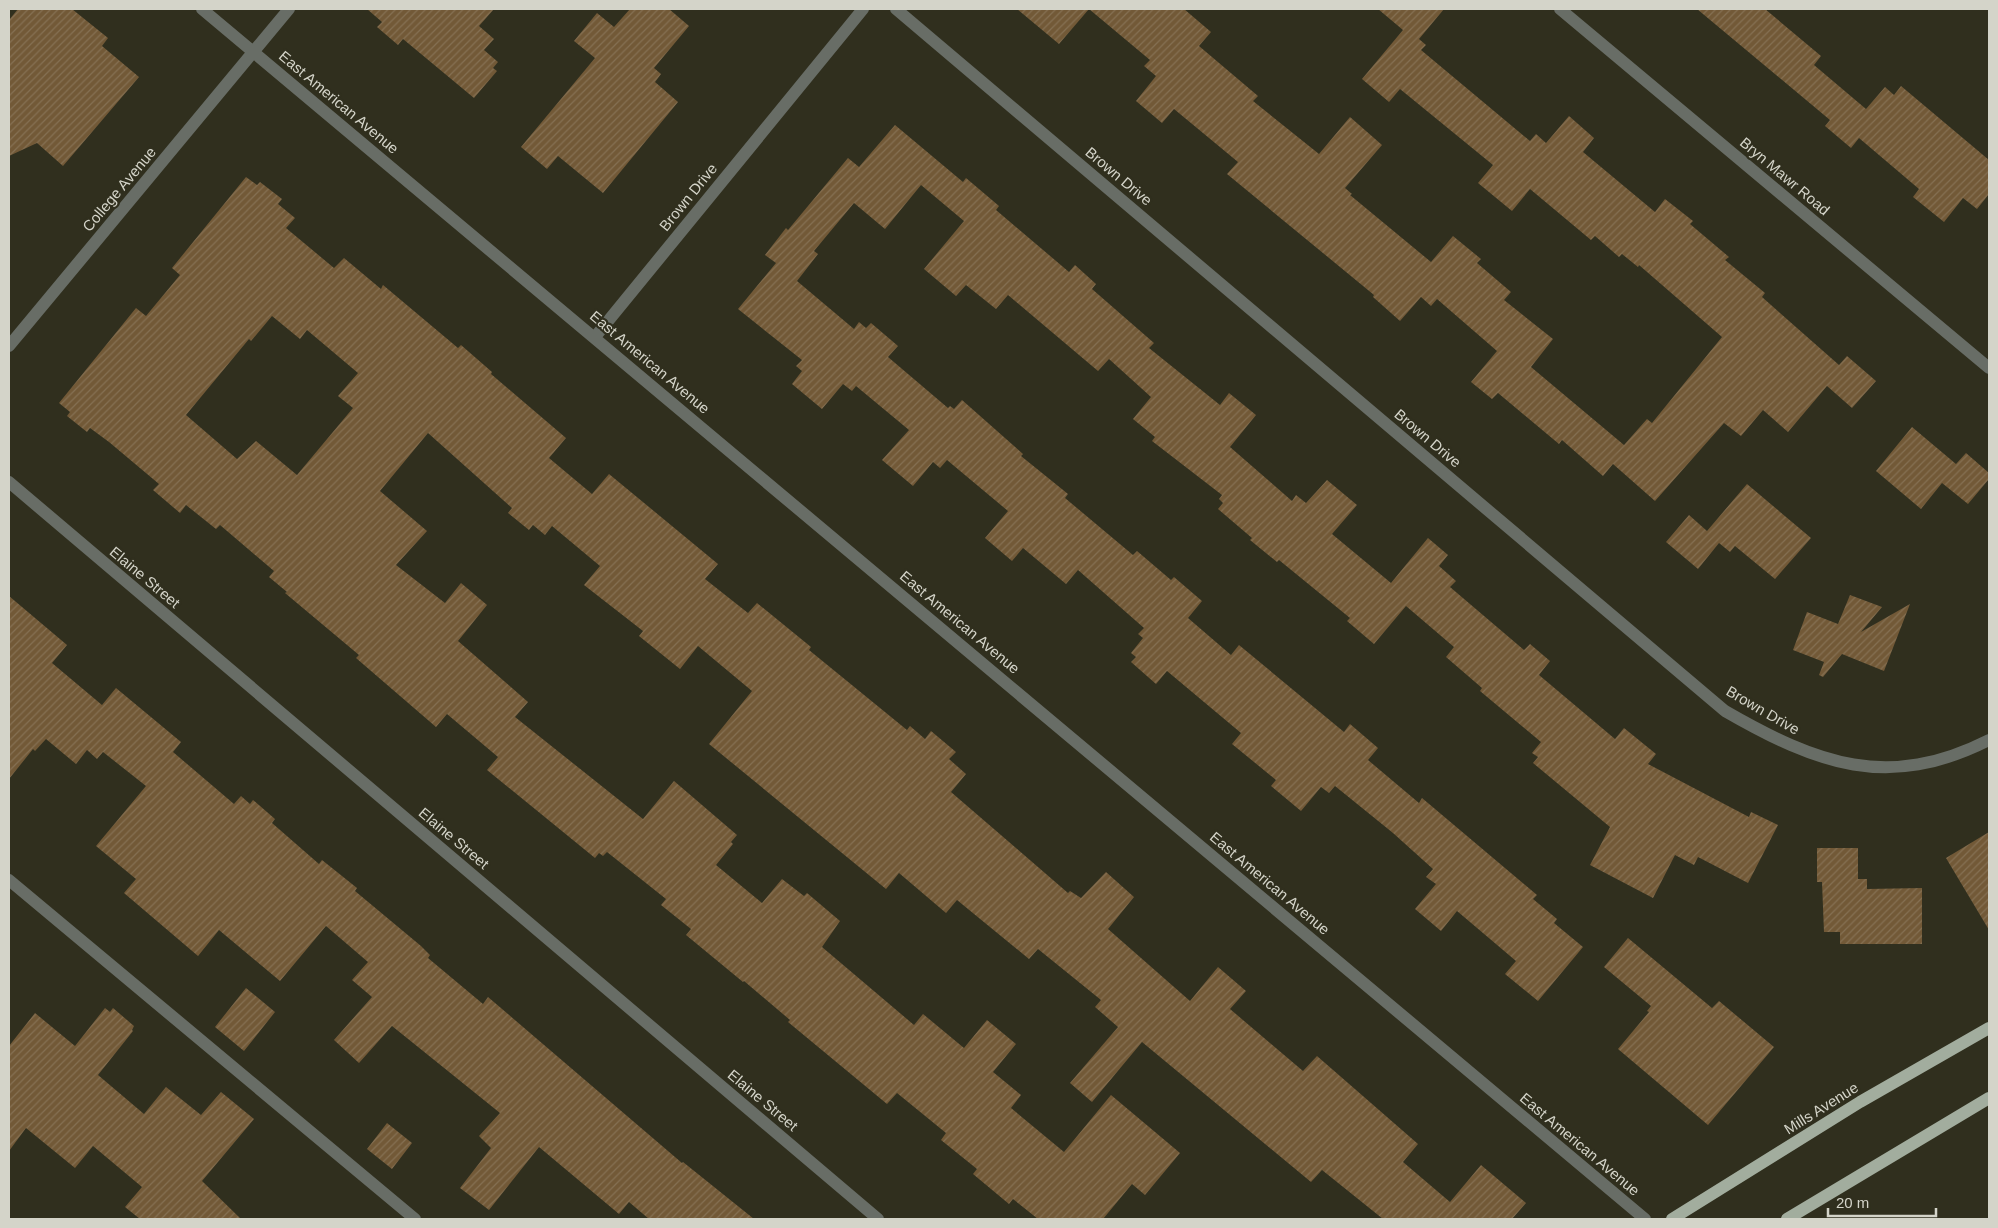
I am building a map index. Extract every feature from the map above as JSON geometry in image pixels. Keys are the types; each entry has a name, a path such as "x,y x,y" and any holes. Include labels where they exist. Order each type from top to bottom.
{"main road":[{"name":"Mills Avenue","path":"1672,1219 1860,1102 1989,1028"},
{"path":"1787,1219 1989,1098"}],"street":[{"name":"East American Avenue","path":"202,9 595,336 1645,1219"},
{"name":"College Avenue","path":"9,346 289,9"},
{"name":"Brown Drive","path":"595,336 863,9"},
{"name":"Brown Drive","path":"896,9 1725,710 1765,734 1804,752 1843,763 1889,769 1936,762 1989,740"},
{"name":"Bryn Mawr Road","path":"1560,9 1989,368"},
{"name":"Elaine Street","path":"9,482 878,1219"},
{"path":"9,880 415,1219"}],"building":[{"path":"18,9 72,9 108,38 102,46 139,77 63,166 37,143 9,156 9,20"},
{"path":"367,9 494,9 479,26 494,39 484,50 498,62 493,68 497,71 474,98 403,39 398,45 377,27 382,22"},
{"path":"630,9 669,9 689,26 654,68 661,74 655,82 678,102 603,193 558,156 547,169 521,147 595,58 574,41 597,13 614,27"},
{"path":"1017,9 1089,9 1059,44"},
{"path":"1089,9 1184,9 1211,32 1199,46 1258,96 1253,101 1319,154 1350,117 1382,145 1345,188 1352,194 1350,195 1431,262 1453,236 1481,259 1477,263 1511,292 1504,300 1553,339 1531,367 1624,445 1647,419 1652,423 1722,337 1639,265 1638,267 1622,254 1619,257 1595,236 1591,240 1530,189 1512,211 1478,183 1493,165 1400,89 1389,102 1362,79 1403,30 1378,9 1444,9 1419,39 1426,45 1421,50 1530,141 1536,134 1546,143 1569,116 1594,138 1583,152 1655,212 1665,199 1693,221 1690,224 1729,257 1725,260 1765,293 1762,297 1839,365 1847,356 1876,381 1852,408 1827,386 1788,432 1763,410 1741,436 1724,423 1655,501 1613,464 1603,476 1562,440 1559,444 1498,393 1492,399 1471,382 1497,351 1437,299 1431,306 1421,297 1400,321 1373,297 1374,295 1227,174 1238,162 1174,109 1162,123 1136,101 1156,76 1144,66 1150,60"},
{"path":"1697,9 1765,9 1821,56 1814,65 1866,109 1885,87 1894,95 1901,86 1989,160 1989,194 1977,209 1963,198 1944,222 1913,197 1919,189 1859,138 1851,148 1825,126 1830,120"},
{"path":"895,125 963,182 966,178 999,206 996,210 1069,272 1075,265 1096,284 1092,289 1154,343 1149,348 1220,405 1229,393 1256,415 1230,447 1292,501 1296,495 1306,503 1327,480 1357,505 1332,534 1391,583 1428,538 1448,555 1439,566 1456,581 1450,587 1524,650 1530,644 1550,661 1539,675 1615,739 1624,728 1656,754 1648,764 1749,817 1751,812 1778,825 1748,883 1698,857 1694,865 1675,855 1653,898 1590,865 1610,827 1533,763 1538,757 1532,753 1541,742 1480,691 1482,688 1446,657 1454,647 1406,606 1374,644 1347,621 1350,618 1279,560 1277,562 1250,540 1252,538 1218,509 1223,503 1219,499 1222,495 1152,441 1155,437 1133,419 1151,397 1109,359 1098,371 1008,295 996,309 966,285 956,296 924,269 964,221 921,185 885,229 854,203 814,251 818,254 797,281 854,329 859,322 866,328 871,323 898,346 888,357 948,408 950,406 954,409 962,400 1023,454 1021,456 1068,494 1065,498 1133,555 1137,551 1171,580 1174,577 1202,601 1188,618 1231,655 1239,645 1344,732 1350,724 1378,748 1368,760 1419,803 1422,798 1537,895 1533,899 1557,919 1554,923 1583,947 1538,1001 1505,974 1516,961 1457,911 1441,931 1415,909 1436,884 1426,877 1433,869 1393,833 1335,786 1329,793 1321,787 1301,811 1271,786 1276,780 1232,744 1241,733 1167,671 1156,684 1131,662 1136,657 1131,653 1143,638 1138,634 1144,628 1078,570 1066,584 1023,548 1012,561 985,538 1008,511 947,460 940,468 933,462 913,486 882,460 909,430 856,386 852,391 843,384 822,409 792,384 802,371 796,366 802,360 738,309 776,263 765,255 786,228 788,230 848,158 859,167"},
{"path":"246,177 257,185 260,182 282,199 278,204 295,218 286,228 334,268 344,258 381,289 383,285 458,348 461,345 492,372 491,374 566,438 549,458 592,494 609,474 718,564 705,579 748,613 757,603 811,647 809,650 907,730 910,726 925,739 931,731 956,752 949,759 966,774 951,792 1068,893 1070,891 1081,898 1106,872 1134,897 1108,929 1190,1001 1218,967 1246,991 1230,1009 1303,1071 1317,1056 1418,1144 1403,1162 1450,1202 1481,1165 1526,1203 1512,1219 1383,1219 1322,1170 1311,1182 1142,1042 1092,1102 1070,1083 1118,1027 1095,1007 1101,1000 1038,949 1029,959 957,900 946,913 899,873 886,889 709,744 752,691 698,646 680,669 639,636 643,631 584,585 600,566 552,526 545,535 533,525 529,530 508,513 512,508 428,433 380,491 427,531 396,565 445,603 461,583 487,605 458,641 528,702 515,717 643,819 674,781 737,835 731,842 733,844 716,865 762,903 782,879 804,896 807,893 840,921 822,947 914,1025 923,1014 964,1048 987,1020 1016,1044 993,1072 1021,1095 1011,1108 1064,1152 1111,1095 1180,1153 1145,1195 1132,1184 1103,1219 1038,1219 1013,1199 1009,1204 973,1174 977,1169 941,1140 946,1133 897,1093 887,1104 788,1022 790,1020 744,981 686,935 691,929 661,905 666,899 607,852 603,856 599,853 595,858 487,770 498,757 447,714 436,727 356,658 359,655 285,593 287,592 269,577 274,571 220,525 216,529 186,505 180,513 153,490 159,484 109,442 90,428 87,432 67,416 70,412 59,403 136,308 146,316 180,275 172,268","holes":["272,316 300,339 307,330 358,373 338,396 353,408 297,475 256,441 237,459 186,415 249,339 251,341"]},
{"path":"1912,427 1956,464 1966,453 1989,473 1989,479 1968,504 1942,483 1921,509 1876,471"},
{"path":"1747,484 1811,538 1775,579 1735,546 1730,552 1719,543 1698,569 1666,542 1689,515 1707,531"},
{"path":"1850,595 1882,607 1861,632 1910,604 1884,671 1842,654 1823,677 1819,675 1824,662 1793,650 1807,612 1838,624"},
{"path":"9,596 67,645 52,663 102,705 116,688 181,742 173,752 234,804 241,796 250,804 253,800 275,819 272,823 319,864 322,860 357,888 355,891 421,946 430,955 428,958 483,1004 488,997 682,1163 754,1219 649,1219 629,1202 619,1214 539,1147 489,1210 460,1188 491,1148 479,1136 500,1113 392,1026 359,1063 334,1040 372,997 352,980 368,962 326,926 280,981 219,930 198,956 124,893 136,879 96,846 146,786 103,752 97,759 87,750 76,764 46,739 35,751 33,749 9,779"},
{"path":"1989,832 1989,930 1946,858"},
{"path":"1817,848 1858,848 1858,879 1867,879 1867,889 1922,888 1922,944 1840,944 1840,932 1824,932 1822,882 1817,882"},
{"path":"1628,938 1712,1008 1719,1001 1774,1047 1708,1125 1618,1049 1649,1012 1647,1011 1651,1006 1604,967"},
{"path":"246,988 275,1012 244,1051 215,1027"},
{"path":"105,1008 110,1012 113,1008 134,1026 133,1031 98,1075 144,1114 166,1087 201,1115 221,1092 254,1119 202,1181 241,1219 140,1219 125,1207 142,1187 93,1146 75,1168 26,1128 9,1151 9,1046 35,1013 75,1046"},
{"path":"387,1123 412,1143 392,1169 367,1149"}]}
